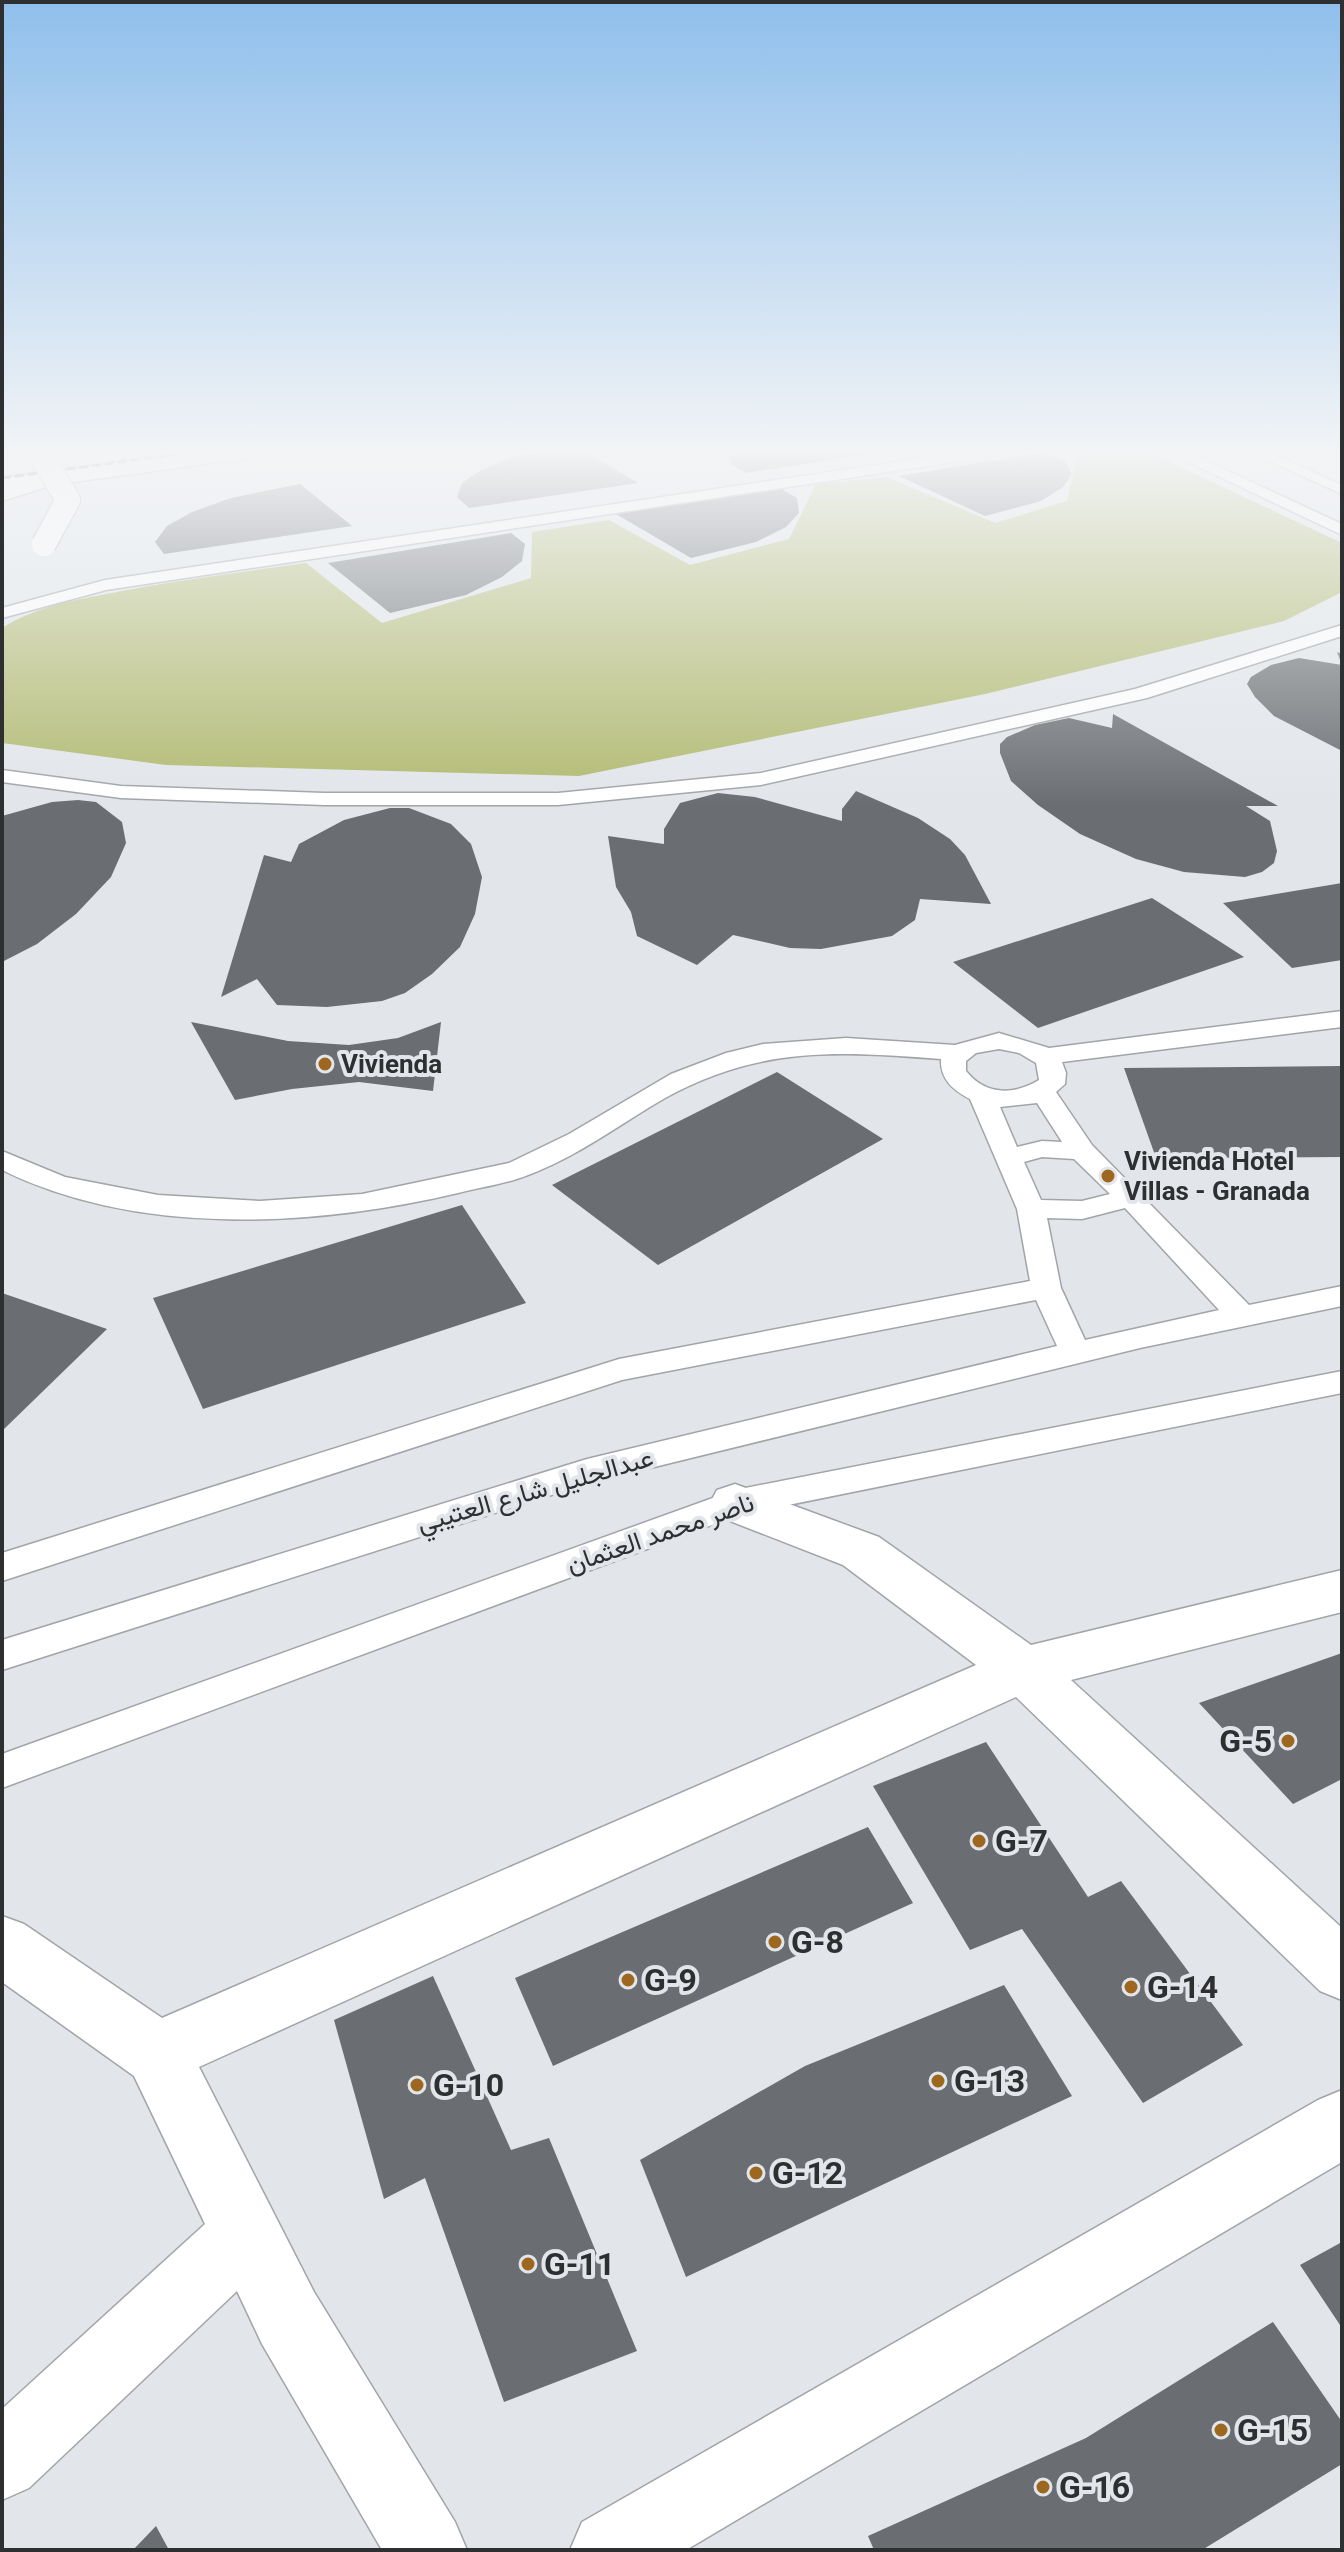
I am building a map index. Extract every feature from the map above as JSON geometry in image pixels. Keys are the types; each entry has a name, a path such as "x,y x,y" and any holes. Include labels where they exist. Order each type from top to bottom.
{"street":[{"path":"735,1503 861,1551 1023,1669 1342,1970"},
{"path":"157,2053 1023,1669 1342,1591"},
{"path":"2,1945 157,2053 288,2318 427,2550"},
{"path":"610,2550 1342,2124"},
{"path":"2,2461 246,2234"}],"lane":[{"path":"2,613 105,585 218,568"},
{"path":"2,776 121,792 324,799 558,799 761,779 1140,694 1342,630"},
{"path":"1044,1056 1342,1019"},
{"path":"999,1041 1031,1048 1044,1056 1055,1074 1052,1084 1043,1092 1015,1100 981,1095 967,1089 951,1071 951,1061 967,1046 999,1041"},
{"path":"2,1159 54,1183 164,1206 279,1210 401,1199 526,1167 688,1075 736,1058 790,1047 838,1044 957,1053"},
{"path":"1043,1092 1082,1151 1131,1198 1244,1318"},
{"path":"981,1095 1031,1209 1046,1288 1076,1354"},
{"path":"1010,1157 1042,1149 1082,1151"},
{"path":"1031,1209 1082,1210 1131,1198"},
{"path":"2,1567 619,1370 1046,1288"},
{"name":"عبدالجليل شارع العتيبي","path":"2,1655 587,1471 1140,1337 1342,1296"},
{"name":"ناصر محمد العثمان","path":"2,1771 735,1503 1342,1382"}],"green space":[{"path":"271,568 312,568 382,623 531,578 531,568 1342,568 1342,592 1284,621 985,694 579,776 166,765 2,743 2,628 41,610 160,584"}],"building":[{"path":"334,568 513,568 466,595 390,613"},
{"path":"1299,658 1342,665 1342,751 1274,716 1247,684 1251,677 1271,665"},
{"path":"1113,714 1278,806 1246,806 1270,821 1277,851 1274,863 1262,872 1245,877 1184,872 1136,859 1080,834 1038,805 1011,781 1000,753 1000,744 1007,737 1035,725 1069,718 1112,728"},
{"path":"856,791 918,818 950,839 965,855 991,904 920,899 915,920 892,936 821,949 790,948 733,935 697,965 637,936 631,912 616,887 608,836 664,844 664,829 680,803 718,793 755,797 842,821 842,809"},
{"path":"52,802 96,802 122,822 126,843 111,877 76,914 37,944 2,962 2,816"},
{"path":"390,808 409,808 451,824 471,844 482,877 475,914 460,947 432,974 405,993 382,1001 327,1007 277,1005 257,979 221,997 264,855 291,862 299,844 344,820"},
{"path":"1342,883 1342,960 1292,968 1223,903"},
{"path":"1152,898 1244,957 1038,1028 953,962"},
{"name":"Vivienda","path":"191,1022 288,1041 349,1045 398,1038 441,1022 433,1091 359,1082 292,1089 235,1100"},
{"path":"1342,1066 1342,1157 1156,1158 1124,1068"},
{"path":"777,1072 883,1139 658,1265 552,1185"},
{"path":"462,1205 526,1303 203,1409 153,1298"},
{"path":"2,1293 107,1329 2,1431"},
{"name":"G-5","path":"1342,1653 1342,1779 1293,1804 1199,1703"},
{"path":"986,1742 1088,1897 1121,1881 1243,2045 1143,2103 1022,1929 970,1950 873,1786"},
{"path":"868,1827 913,1903 553,2066 515,1978"},
{"path":"433,1976 511,2150 549,2138 637,2351 504,2402 425,2178 384,2199 334,2020"},
{"path":"1004,1985 1072,2096 686,2277 640,2160 805,2066"},
{"path":"1342,2242 1342,2328 1300,2265"},
{"name":"G-15","path":"1273,2322 1342,2422 1342,2464 1202,2550 874,2550 868,2536 1086,2438"},
{"path":"156,2526 169,2550 133,2550"}],"place":[{"name":"Vivienda","path":"325,1064"},
{"name":"Vivienda Hotel Villas - Granada","path":"1108,1176"},
{"name":"G-5","path":"1288,1741"},
{"name":"G-7","path":"979,1841"},
{"name":"G-8","path":"775,1942"},
{"name":"G-9","path":"628,1980"},
{"name":"G-14","path":"1131,1987"},
{"name":"G-13","path":"938,2081"},
{"name":"G-10","path":"417,2085"},
{"name":"G-12","path":"756,2173"},
{"name":"G-11","path":"528,2264"},
{"name":"G-15","path":"1221,2430"},
{"name":"G-16","path":"1043,2487"}]}
